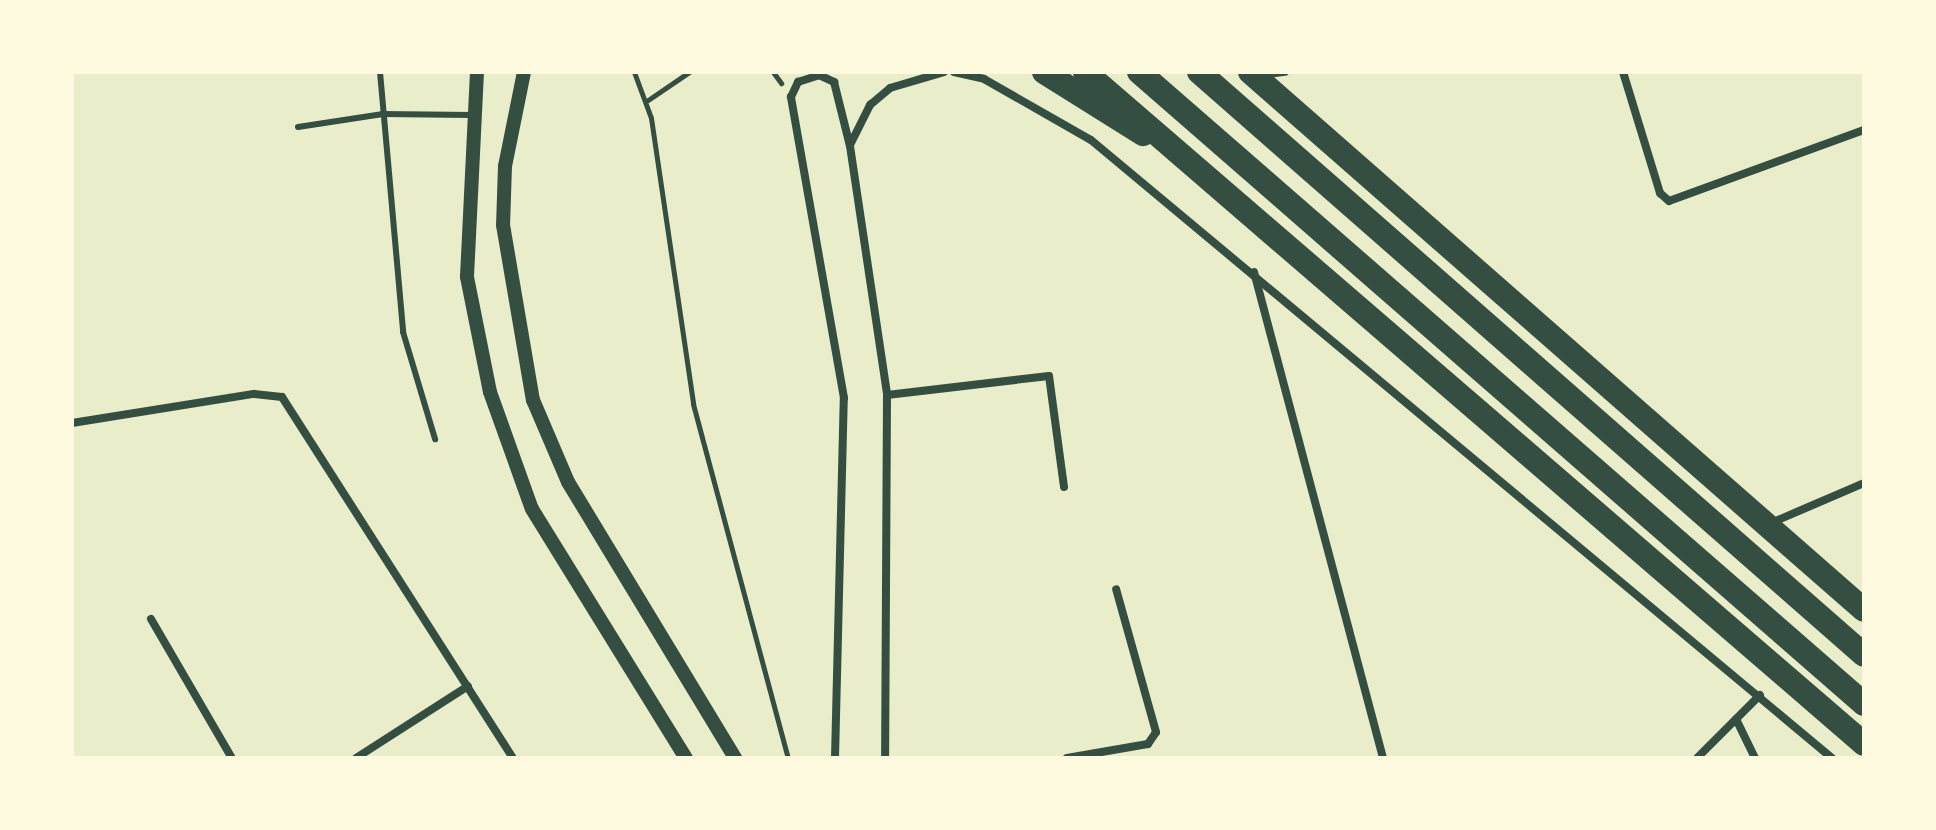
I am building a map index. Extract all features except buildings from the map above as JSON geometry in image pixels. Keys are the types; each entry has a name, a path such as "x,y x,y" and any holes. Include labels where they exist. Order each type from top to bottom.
{"highway":[{"path":"1044,72 1129,129 1164,140"},
{"path":"1085,72 1864,744"},
{"path":"1139,72 1864,704"},
{"path":"1199,72 1864,655"},
{"path":"1253,74 1763,526 1864,610"}],"street":[{"path":"477,72 471,115 467,277 511,461 532,509 686,758"},
{"path":"524,72 505,166 503,225 533,400 568,482 735,758"},
{"path":"850,146 870,105 890,88 944,72"},
{"path":"954,72 984,79 1091,140 1254,271 1832,758"},
{"path":"1253,74 1285,72"},
{"path":"1623,72 1660,193 1669,201 1864,130"},
{"path":"835,758 844,398 791,97 798,82 819,75 834,82 850,146 887,395 885,758"},
{"path":"1254,271 1383,758"},
{"path":"887,395 1049,376 1064,487"},
{"path":"72,423 254,394 282,397 513,758"},
{"path":"1763,526 1864,483"},
{"path":"1067,758 1148,744 1156,732 1116,589"},
{"path":"151,619 232,758"},
{"path":"356,758 468,686"},
{"path":"1697,758 1760,695"},
{"path":"1736,719 1755,758"}],"lane":[{"path":"380,72 403,332 435,439"},
{"path":"298,127 383,114 471,115"}],"path":[{"path":"634,72 648,100 693,404 788,758"},
{"path":"648,100 689,72"}]}
